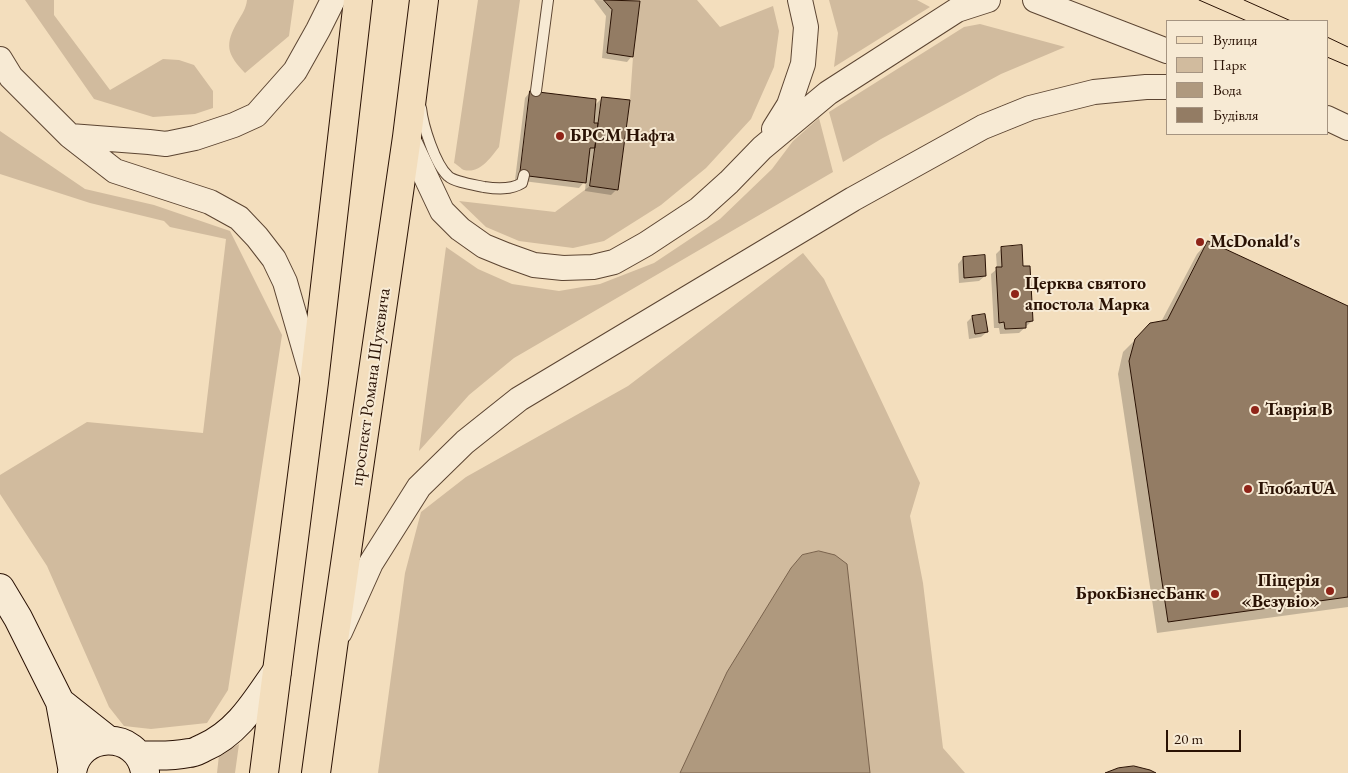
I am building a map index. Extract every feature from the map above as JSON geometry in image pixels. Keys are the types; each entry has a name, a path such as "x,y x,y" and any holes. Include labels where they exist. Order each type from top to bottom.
{"main road":[{"path":"264,773 314,382 358,0"},
{"name":"проспект Романа Шухевича","path":"316,773 407,137 424,0"},
{"path":"0,588 18,618 60,702 72,770"},
{"path":"72,770 77,757 96,742 108,740 120,742 130,747 142,764 167,755 191,753 214,742 227,734 246,717 277,671"},
{"path":"60,702 108,740"}],"street":[{"path":"70,136 166,144 195,138 234,125 256,114 295,71 333,0"},
{"path":"762,148 789,105 803,64 806,27 800,0"},
{"path":"407,137 442,211 460,229 484,246 534,264 563,268 593,267 614,262 646,244 699,209 762,148 828,93 957,10 988,0"},
{"path":"1035,0 1166,51"},
{"path":"0,59 11,77 70,136 115,171 210,202 239,218 274,259 285,282 314,382"},
{"path":"333,647 371,563 418,487 465,442 519,399 853,199 983,127 1030,108 1094,92 1166,87"},
{"path":"1328,118 1348,128"}],"lane":[{"path":"536,91 548,0"},
{"path":"416,72 422,117 434,154 447,175 472,184 504,188 516,187 522,183 524,175"}],"green space":[{"path":"25,0 54,0 54,15 110,90 163,59 179,60 194,65 213,91 213,108 195,114 153,117 94,99"},
{"path":"247,0 294,0 289,36 245,73 231,55 229,43"},
{"path":"478,0 520,0 499,147 484,164 470,171 454,163"},
{"path":"640,0 697,0 720,27 773,6 779,31 774,67 751,119 706,168 661,205 604,241 573,248 519,241 486,227 459,201 555,212 590,186 618,189 630,100"},
{"path":"829,0 917,0 930,7 834,67 838,33"},
{"path":"980,24 1065,47 1001,74 881,139 843,162 829,112 964,27"},
{"path":"819,118 833,172 514,358 469,395 419,451 446,247 478,269 512,284 559,291 600,284 654,263 720,219 772,169 793,141"},
{"path":"0,131 85,189 154,205 230,231 282,335 228,690 207,723 151,729 124,726 109,707 47,566 0,494 0,475 87,422 203,433 226,239 170,227 164,221 90,203 0,174"},
{"path":"803,253 824,279 920,483 910,516 923,583 943,748 965,773 378,773 405,573 421,512 466,477 628,386"},
{"path":"239,744 235,773 217,773 219,755"}],"water":[{"path":"819,551 835,555 847,564 870,773 680,773 727,672 791,568 802,555"}],"building":[{"path":"604,0 640,1 633,57 607,53 612,10"},
{"name":"БРСМ Нафта","path":"530,91 596,99 594,123 598,123 595,148 590,148 586,183 520,175"},
{"path":"602,97 630,100 618,190 590,186"},
{"name":"ГлобалUA","path":"1208,241 1348,306 1348,597 1168,622 1129,361 1135,339 1150,323 1167,320"},
{"name":"Церква святого апостола Марка","path":"1022,245 1023,266 1030,266 1033,321 1026,322 1026,328 1005,329 1004,322 999,323 996,267 1002,267 1001,247"},
{"path":"985,255 986,276 964,278 963,257"},
{"path":"985,314 988,332 975,334 972,316"},
{"path":"1134,766 1156,773 1105,773 1118,768"}],"tram line":[{"path":"1199,0 1245,20"},
{"path":"1244,0 1289,20"},
{"path":"1328,37 1348,47"},
{"path":"1328,57 1348,66"}],"place":[{"name":"БРСМ Нафта","path":"560,136"},
{"name":"McDonald's","path":"1200,242"},
{"name":"Церква святого апостола Марка","path":"1015,294"},
{"name":"Таврія В","path":"1255,410"},
{"name":"ГлобалUA","path":"1248,489"},
{"name":"Піцерія «Везувіо»","path":"1330,591"},
{"name":"БрокБізнесБанк","path":"1215,594"}]}
